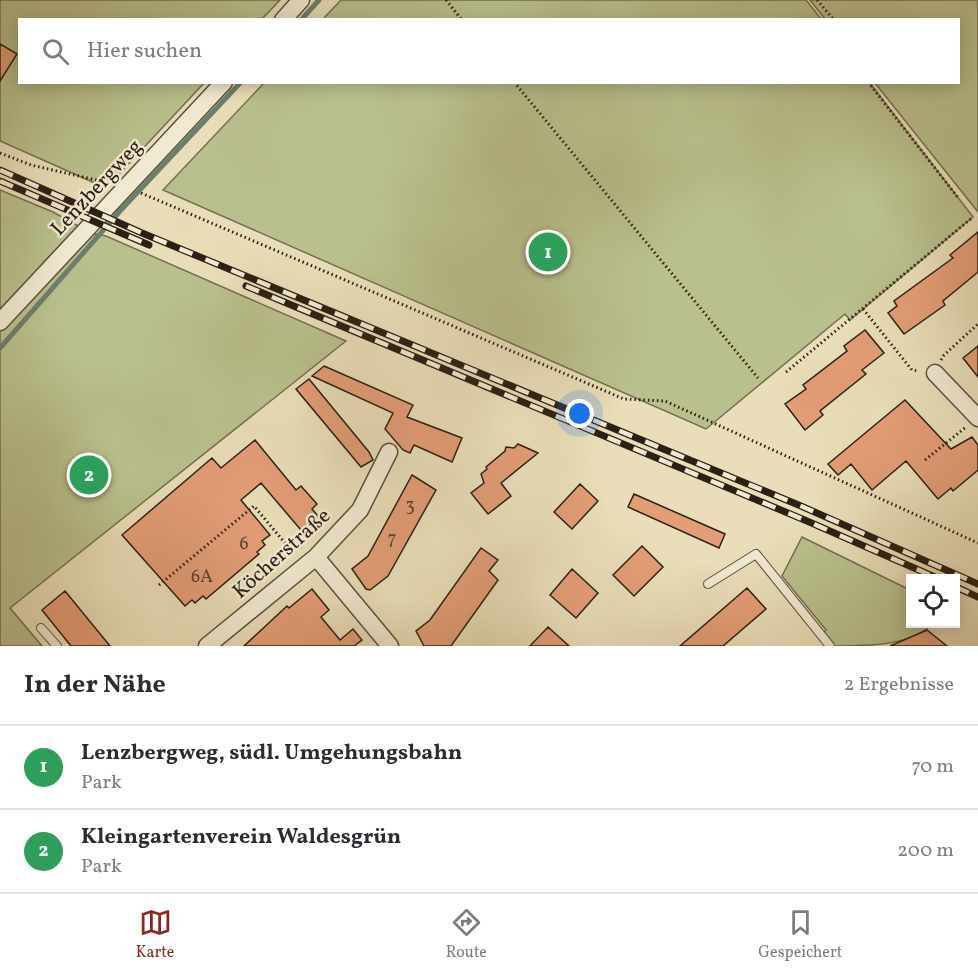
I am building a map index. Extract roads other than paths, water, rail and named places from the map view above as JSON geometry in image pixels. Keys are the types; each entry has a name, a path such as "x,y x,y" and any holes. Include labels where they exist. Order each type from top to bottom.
{"street":[{"path":"285,18 301,0"},
{"name":"Lenzbergweg","path":"0,322 134,190 222,84"},
{"path":"935,374 978,418"},
{"name":"Köcherstraße","path":"207,646 314,559 360,510 389,452"},
{"path":"314,559 390,646"}],"lane":[{"path":"708,584 756,554 830,646"},
{"path":"41,628 57,646"}],"waterway":[{"path":"303,18 319,0"},
{"path":"0,348 120,211 239,84"}],"railway":[{"path":"0,170 142,233 801,506 978,584"},
{"path":"0,181 149,245"},
{"path":"246,286 928,574"},
{"path":"960,589 978,597"}],"place":[{"name":"Lenzbergweg, südl. Umgehungsbahn","path":"548,252"},
{"name":"Kleingartenverein Waldesgrün","path":"89,475"}]}
